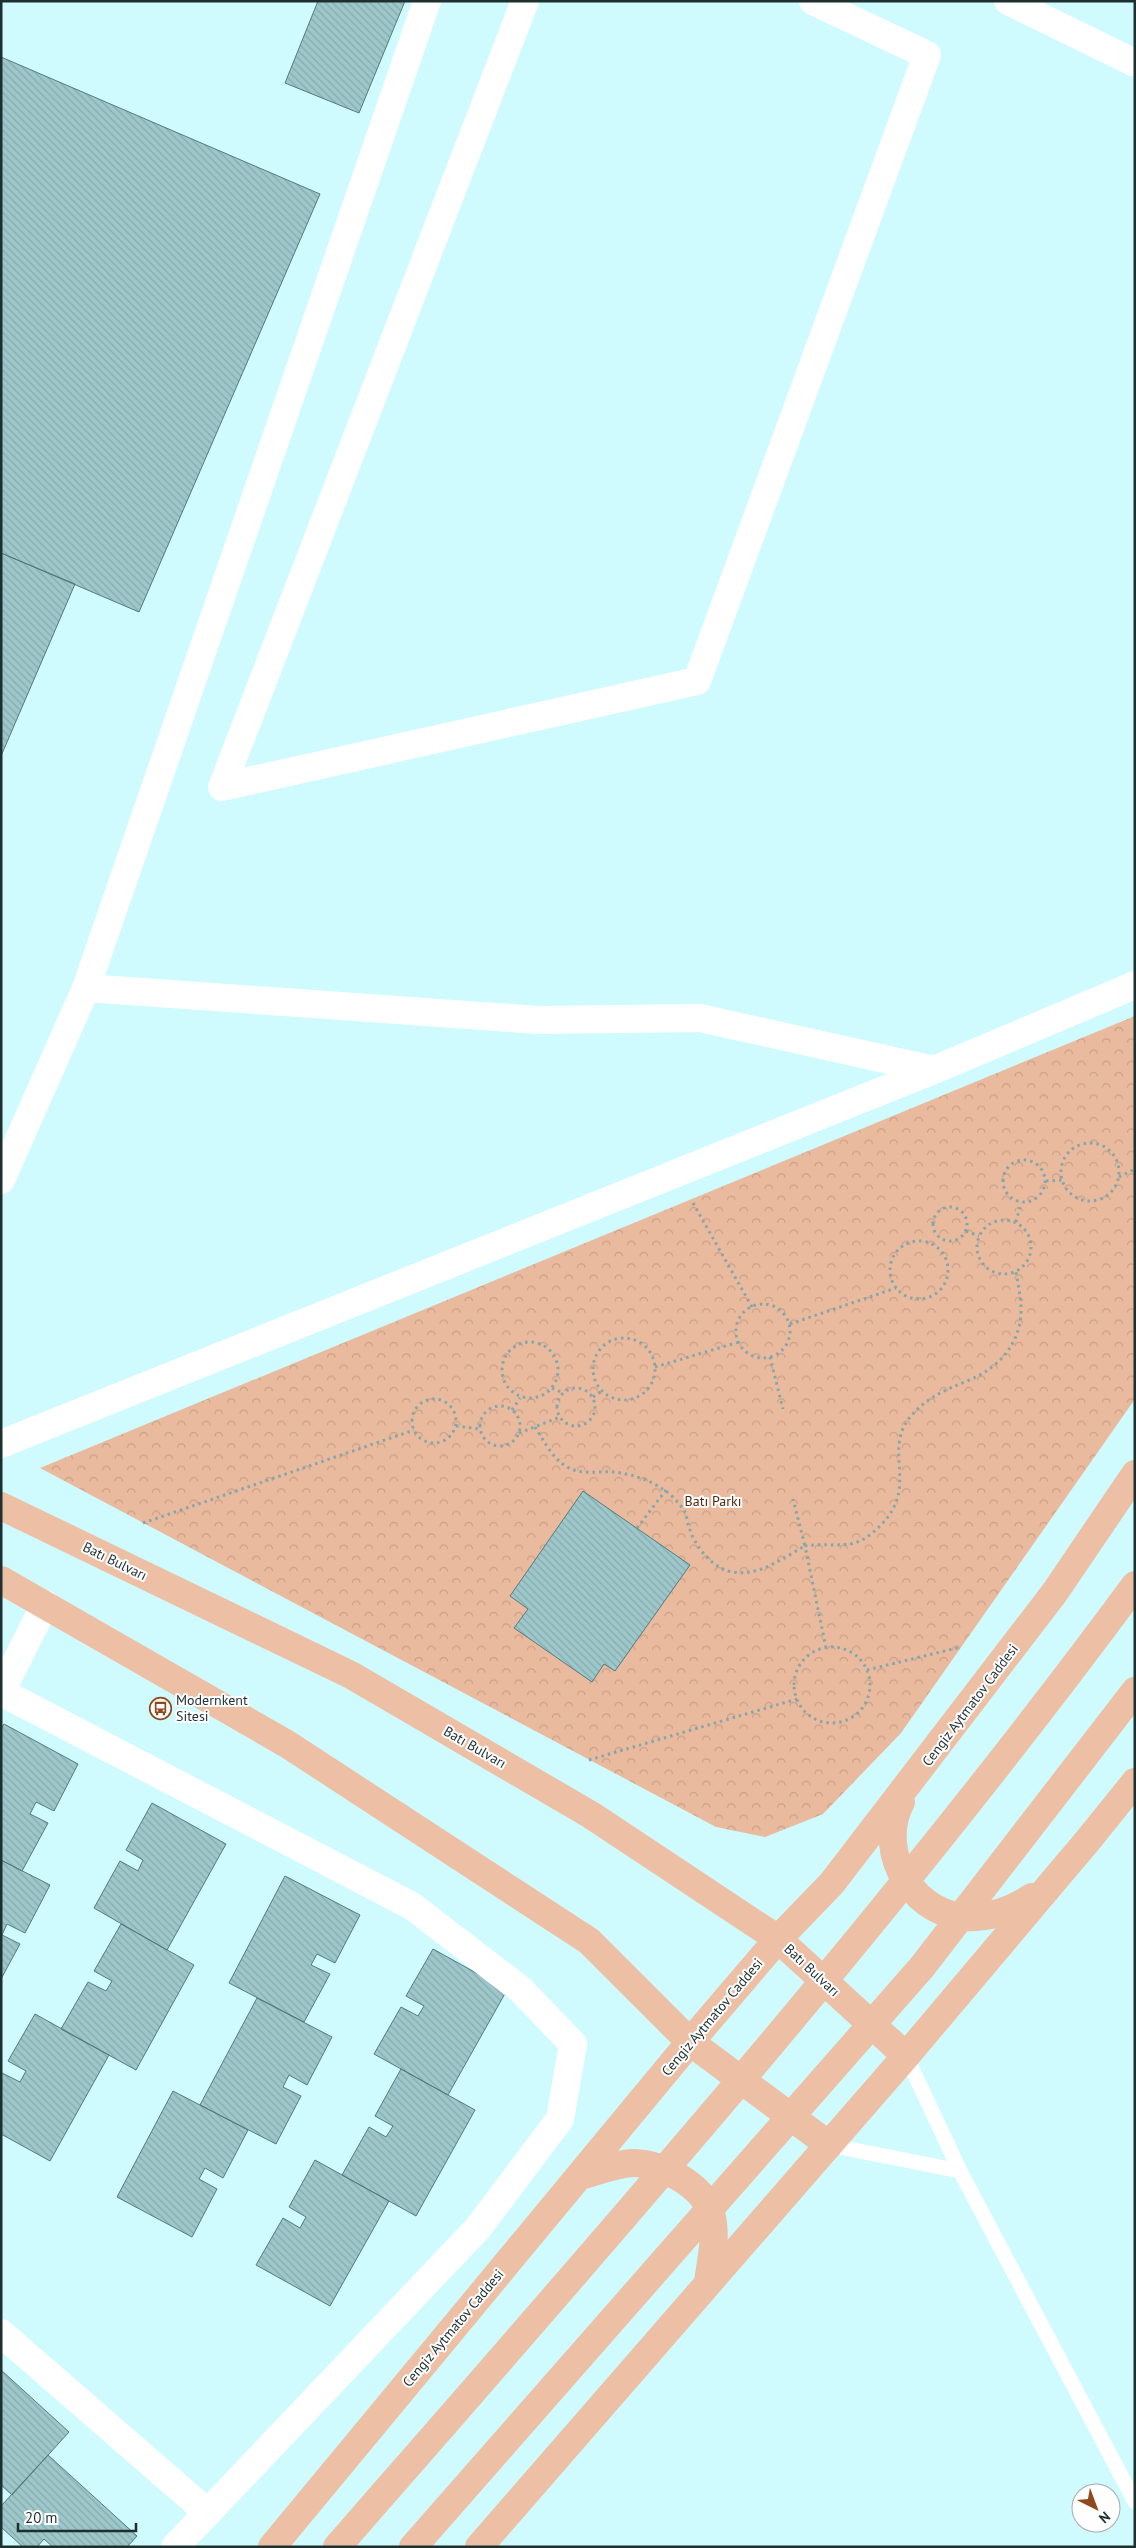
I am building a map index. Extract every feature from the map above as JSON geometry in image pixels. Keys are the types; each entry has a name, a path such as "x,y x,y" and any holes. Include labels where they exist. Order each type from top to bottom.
{"main road":[{"name":"Cengiz Aytmatov Caddesi","path":"272,2547 690,2042 778,1939 832,1883 1055,1592 1135,1474"},
{"name":"Batı Bulvarı","path":"1,1506 351,1675 591,1815 778,1939 906,2056"},
{"path":"1,1580 286,1744 589,1941 690,2042 829,2145"},
{"path":"337,2547 778,2038 1057,1691 1135,1585"},
{"path":"413,2547 922,1967 1135,1691"},
{"path":"911,1782 898,1808 892,1834 896,1862 907,1884 926,1902 948,1914 973,1918 998,1914 1020,1904 1052,1883"},
{"path":"478,2547 906,2056 1135,1782"},
{"path":"580,2176 635,2163 666,2170 690,2184 710,2210 714,2241 708,2282"}],"street":[{"path":"1,1180 86,988 427,1"},
{"path":"525,1 222,787 696,681 928,56 813,1"},
{"path":"1008,1 1135,63"},
{"path":"1,1444 934,1070 1135,985"},
{"path":"86,988 538,1020 700,1018 934,1070"},
{"path":"45,1604 1,1692 412,1906 520,1989 573,2044 560,2119 478,2228 175,2547"},
{"path":"1,2334 207,2512"}],"lane":[{"path":"906,2056 960,2171 1135,2502"},
{"path":"829,2145 960,2171"}],"path":[{"path":"1119,1177 1116,1158 1109,1150 1093,1143 1083,1144 1068,1154 1061,1171 1062,1180 1074,1196 1092,1201 1110,1193 1119,1177 1135,1169"},
{"path":"1024,1160 1031,1161 1042,1169 1046,1181 1041,1196 1021,1203 1008,1196 1003,1176 1011,1164 1024,1160"},
{"path":"1046,1181 1062,1180"},
{"path":"691,1199 752,1307"},
{"path":"1016,1222 1021,1203"},
{"path":"945,1208 961,1211 967,1220 966,1231 959,1240 948,1242 942,1240 934,1232 934,1220 945,1208"},
{"path":"1008,1220 1016,1222 1029,1235 1031,1244 1028,1261 1016,1272 1005,1275 987,1269 977,1254 979,1236 991,1223 1008,1220"},
{"path":"966,1231 979,1236"},
{"path":"938,1248 942,1240"},
{"path":"911,1242 930,1243 944,1255 948,1274 939,1291 931,1296 912,1298 896,1288 890,1270 896,1252 911,1242"},
{"path":"535,1427 554,1456 569,1468 585,1472 614,1472 643,1479 666,1490 686,1513 688,1526 697,1546 707,1557 727,1571 745,1572 767,1568 806,1546 839,1545 856,1542 874,1533 891,1516 900,1496 899,1438 904,1425 914,1413 936,1394 981,1376 991,1369 1003,1358 1012,1344 1021,1310 1016,1272"},
{"path":"790,1324 896,1288"},
{"path":"761,1304 779,1309 786,1315 790,1324 789,1341 780,1352 770,1358 746,1353 739,1342 736,1328 739,1319 752,1307 761,1304"},
{"path":"618,1339 638,1342 652,1356 655,1367 650,1386 634,1399 614,1399 602,1391 594,1379 592,1369 600,1350 608,1343 618,1339"},
{"path":"655,1367 739,1342"},
{"path":"521,1343 539,1343 554,1354 559,1372 552,1388 538,1398 520,1398 507,1387 501,1370 507,1354 521,1343"},
{"path":"770,1358 783,1409"},
{"path":"552,1388 563,1393"},
{"path":"574,1388 581,1388 593,1398 596,1407 587,1423 569,1425 560,1417 557,1405 563,1393 574,1388"},
{"path":"593,1398 602,1391"},
{"path":"434,1398 441,1400 453,1408 456,1426 450,1436 438,1443 424,1441 414,1430 412,1416 415,1409 426,1399 434,1398"},
{"path":"512,1410 520,1398"},
{"path":"518,1434 519,1420 512,1410 505,1406 492,1407 482,1416 480,1430 486,1441 498,1446 510,1444 518,1434 560,1417"},
{"path":"456,1426 480,1430"},
{"path":"143,1523 414,1430"},
{"path":"637,1528 666,1490"},
{"path":"794,1499 806,1546 826,1648"},
{"path":"867,1670 961,1647"},
{"path":"826,1648 845,1649 856,1656 867,1670 870,1678 870,1691 865,1704 856,1714 834,1723 822,1722 802,1708 797,1699 794,1686 796,1674 801,1664 809,1655 826,1648"},
{"path":"589,1760 797,1699"}],"green space":[{"name":"Batı Parkı","path":"1135,1016 1135,1399 901,1733 823,1814 765,1837 716,1827 40,1468"}],"building":[{"path":"318,1 405,1 359,113 285,83"},
{"path":"1,57 320,194 139,612 1,553"},
{"path":"1,553 75,584 1,756"},
{"path":"583,1491 690,1565 615,1671 604,1664 592,1682 514,1628 528,1609 510,1596"},
{"path":"4,1724 78,1764 54,1811 36,1802 30,1814 48,1823 22,1871 1,1860 1,1729"},
{"path":"152,1803 226,1844 167,1950 94,1908 120,1861 138,1871 143,1860 126,1850"},
{"path":"1,1860 50,1885 25,1933 7,1924 2,1935 20,1944 1,1979"},
{"path":"285,1876 360,1915 335,1963 317,1954 311,1965 330,1974 304,2022 229,1983"},
{"path":"121,1924 194,1965 136,2070 61,2029 88,1982 106,1991 112,1981 94,1971"},
{"path":"433,1949 507,1990 448,2095 374,2054 401,2007 418,2016 424,2006 406,1996"},
{"path":"257,1998 332,2037 307,2085 289,2075 283,2087 301,2096 276,2144 200,2105"},
{"path":"35,2014 109,2055 50,2161 1,2134 1,2074 20,2082 26,2071 8,2061"},
{"path":"401,2069 475,2110 416,2216 342,2175 369,2127 386,2137 393,2126 375,2116"},
{"path":"173,2091 248,2130 223,2178 205,2168 199,2179 217,2189 192,2237 117,2197"},
{"path":"315,2160 389,2201 330,2306 256,2265 283,2218 300,2228 306,2217 289,2207"},
{"path":"1,2370 69,2432 12,2495 1,2485"},
{"path":"48,2455 137,2536 127,2547 53,2547 44,2539 37,2547 23,2547 1,2527 1,2506"}],"place":[{"name":"Modernkent Sitesi","path":"160,1708"}]}
